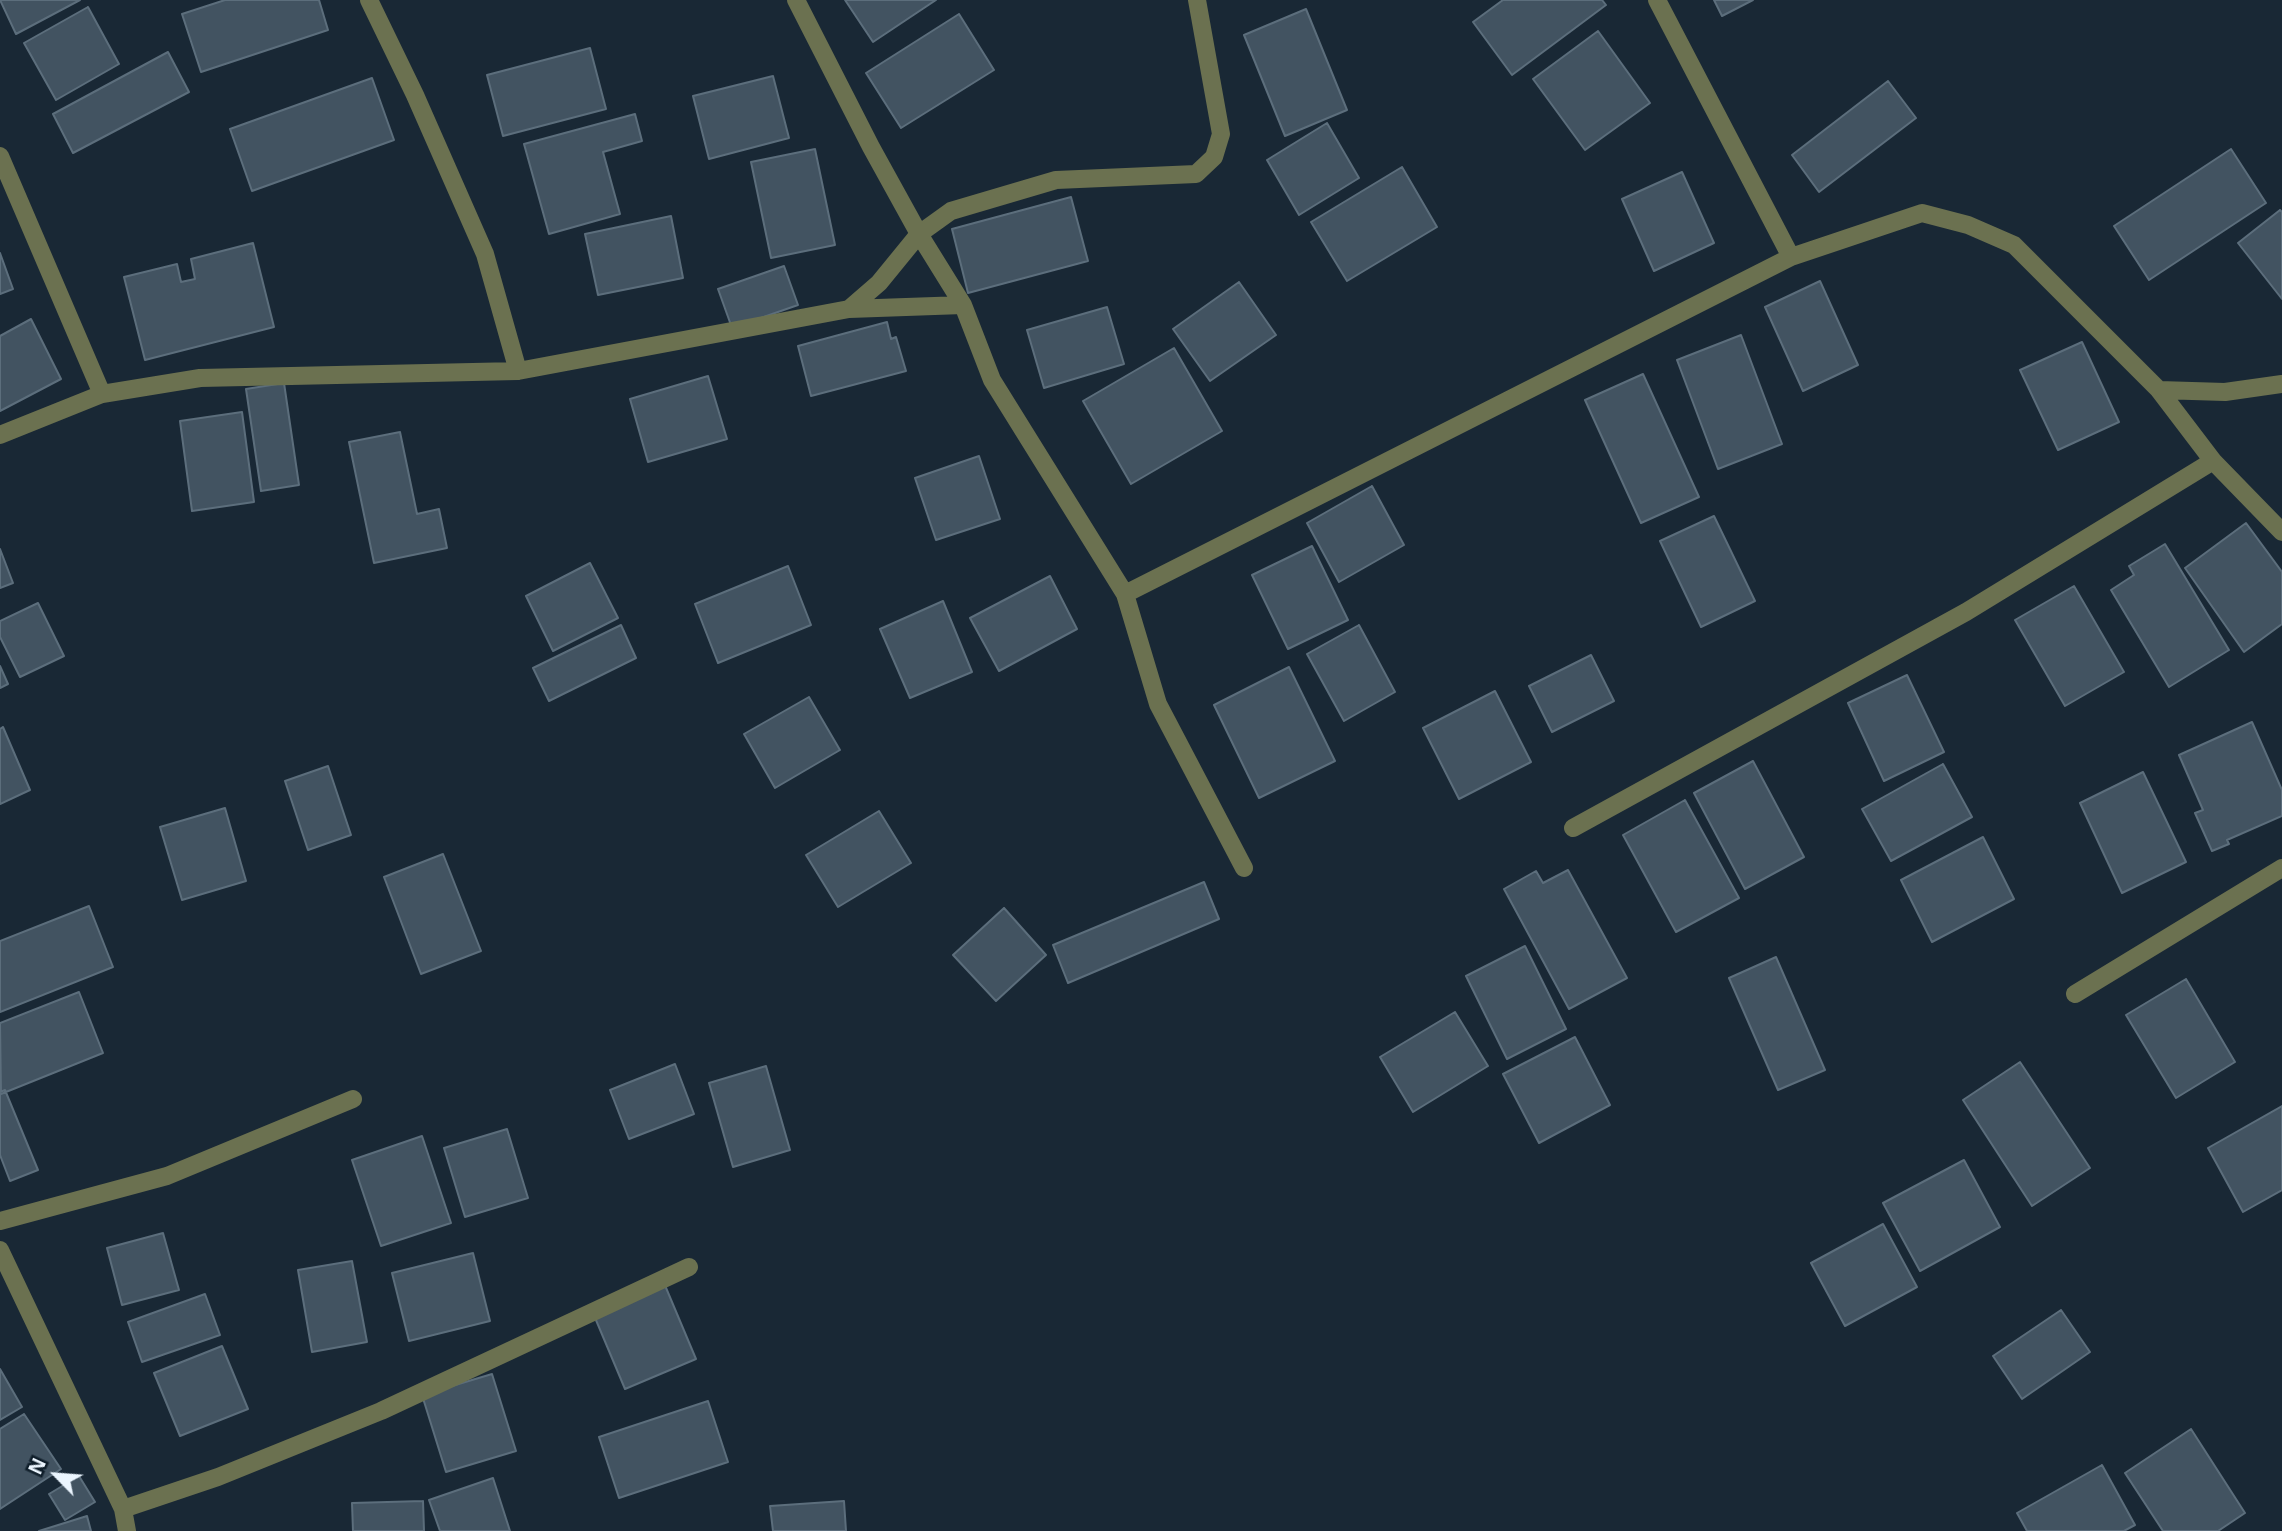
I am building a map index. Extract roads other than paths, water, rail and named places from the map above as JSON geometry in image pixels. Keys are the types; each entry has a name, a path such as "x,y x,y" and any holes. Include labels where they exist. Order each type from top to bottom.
{"street":[{"path":"369,0 415,95 485,254 518,371"},
{"path":"796,0 871,147 919,234 963,305 992,380 1125,594 1158,704 1244,868"},
{"path":"849,309 879,283 919,234 951,211 1056,180 1196,174 1214,157 1221,134 1197,0"},
{"path":"1657,0 1791,257"},
{"path":"0,156 102,394"},
{"path":"1125,594 1791,257 1922,213 1968,225 2014,246 2159,390 2213,461 2282,532"},
{"path":"0,435 102,394 200,378 518,371 849,309 963,305"},
{"path":"2159,390 2225,392 2282,384"},
{"path":"1573,828 1966,612 2213,461"},
{"path":"2075,994 2282,868"},
{"path":"0,1221 167,1176 353,1099"},
{"path":"0,1250 123,1509 127,1531"},
{"path":"123,1509 218,1478 381,1411 689,1267"}]}
